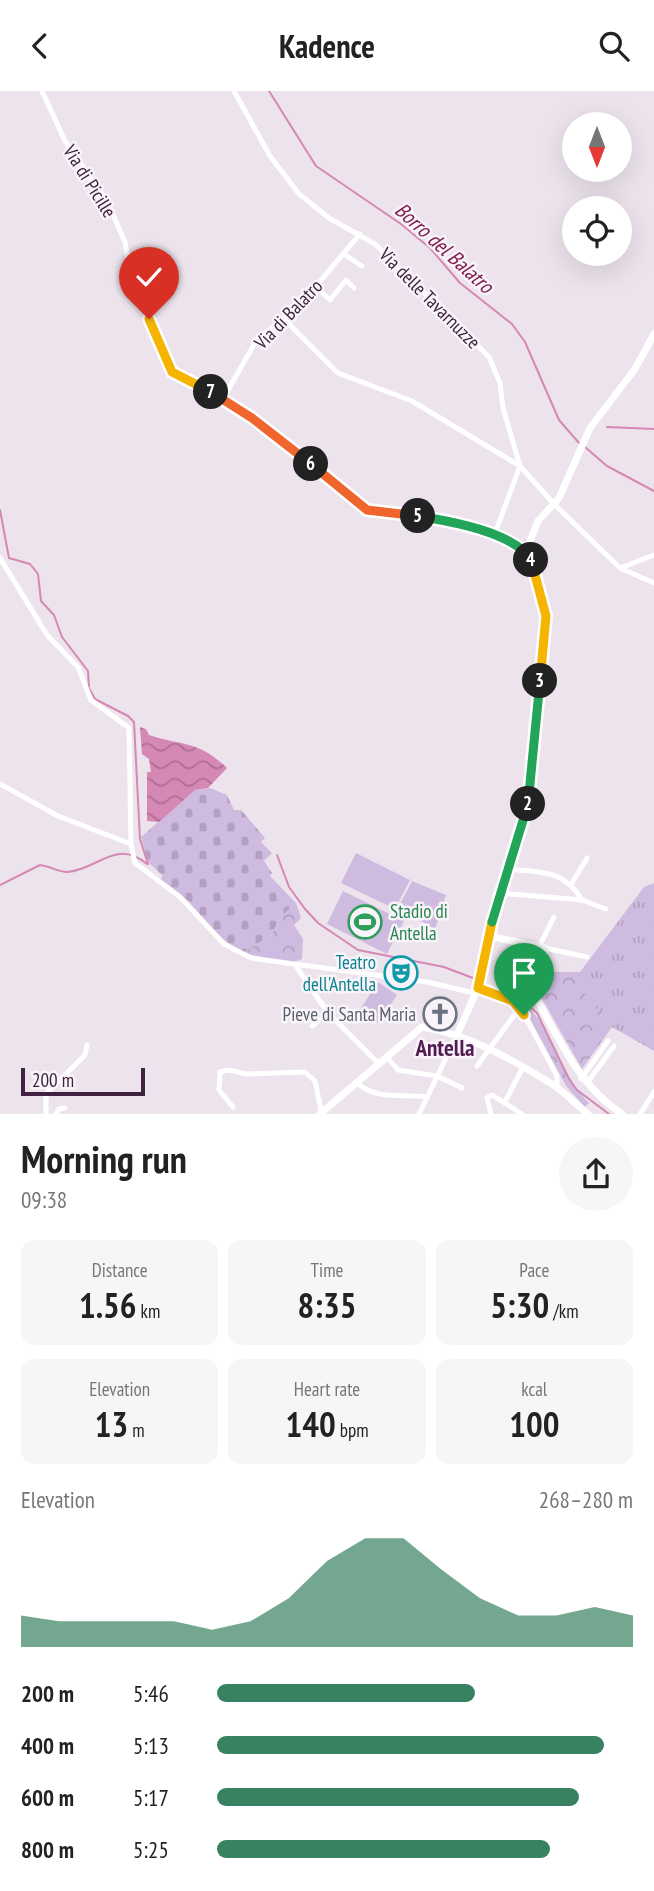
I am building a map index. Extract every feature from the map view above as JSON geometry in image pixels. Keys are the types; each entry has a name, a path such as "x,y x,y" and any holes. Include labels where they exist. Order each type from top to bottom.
{"street":[{"name":"Via di Picille","path":"42,91 65,141 108,203 125,242 135,298 148,314 170,368 176,375 223,399 281,440 367,510 451,521 494,536 530,557"},
{"name":"Via delle Tavarnuzze","path":"234,91 270,156 291,185 314,208 375,244 489,357 500,383 503,408 520,466 554,504 620,568"},
{"name":"Via di Balatro","path":"223,399 256,341 299,306 360,235"},
{"path":"344,254 362,267"},
{"path":"315,286 330,300 346,280 354,288"},
{"path":"283,318 334,371 412,401 520,466 494,536"},
{"path":"418,1114 476,990 499,893 527,807 535,706 545,644 545,605 529,547 536,524 554,504 590,428 635,369 654,334"},
{"name":"Via di Picille","path":"517,547 529,547"},
{"path":"620,568 654,555"},
{"path":"0,558 47,635 75,663 91,700 129,728 131,844 135,863 180,897 224,944 251,958 501,995 520,1007 557,1076 557,1088"},
{"path":"620,568 654,583"},
{"path":"0,784 58,815 131,844"},
{"path":"572,883 587,858"},
{"path":"506,869 549,873 572,883 582,900"},
{"path":"499,893 582,900 606,909"},
{"path":"554,917 542,948 535,996 584,1081 622,1114"},
{"path":"489,936 587,957"},
{"path":"296,966 328,1013 379,1064"},
{"path":"477,1066 520,1007 535,996"},
{"path":"312,1026 328,1013"},
{"path":"233,1107 219,1090 220,1072 229,1070 246,1075 298,1072 311,1075 315,1081 322,1113 358,1084 418,1028 457,1035 490,1051 557,1088 588,1114"},
{"path":"584,1081 608,1041"},
{"path":"46,1114 46,1094 85,1055 87,1045"},
{"path":"584,1081 614,1046"},
{"path":"387,1057 398,1070 437,1076 462,1088"},
{"path":"505,1102 522,1069"},
{"path":"358,1084 378,1096 407,1094 427,1097"},
{"path":"640,1114 654,1092"},
{"path":"491,1114 487,1098 490,1095 522,1114"},
{"path":"56,1114 58,1109 65,1108"}],"green space":[{"path":"210,788 227,795 234,810 241,810 265,838 261,842 272,853 264,861 272,873 270,876 296,903 282,916 271,935 243,953 221,938 187,900 160,880 163,876 148,862 141,837 195,790"},
{"path":"356,853 410,880 395,909 341,883"},
{"path":"412,881 446,895 435,929 398,908"},
{"path":"654,883 654,1051 612,1027 579,988 580,972 644,887"},
{"name":"Stadio di Antella","path":"343,891 404,921 387,954 327,924"},
{"path":"296,903 301,918 294,925 303,939 302,959 291,963 243,953 271,935 282,916"},
{"path":"543,972 580,972 580,988 612,1027 582,1069 540,995"},
{"path":"378,982 397,995 378,1023 359,1011"},
{"path":"526,1005 543,1027 570,1078 589,1103 585,1107 566,1086 524,1007"}],"water":[{"path":"140,727 146,729 149,735 198,748 227,768 208,788 195,790 159,822 147,821 147,772 151,772 149,759 142,754"}],"waterway":[{"name":"Borro del Balatro","path":"269,91 316,166 401,224 430,248 460,283 512,324 525,342 559,420 579,443"},
{"path":"607,427 654,429"},
{"name":"Borro del Balatro","path":"585,447 607,466 654,491"},
{"path":"0,510 9,558 30,564 38,574 41,601 54,615 62,637 88,671 89,688 95,699 128,716 134,722 140,839 148,864"},
{"path":"0,885 40,865 67,872 107,857 125,854 147,864"},
{"path":"277,855 289,887 305,909 318,923 358,950 444,967 478,980"},
{"path":"528,1005 537,1013 577,1090 609,1114"}],"place":[{"name":"Stadio di Antella","path":"365,922"},
{"name":"Teatro dell'Antella","path":"401,973"},
{"name":"Pieve di Santa Maria","path":"440,1014"}],"district":[{"name":"Antella","path":"445,1048"}],"route":[{"path":"149,319 172,372 252,418 367,510 468,525 517,547 530,557 544,599 546,626 544,663 535,706 534,746 527,807 496,903 478,988 513,1001 524,1015"}]}
